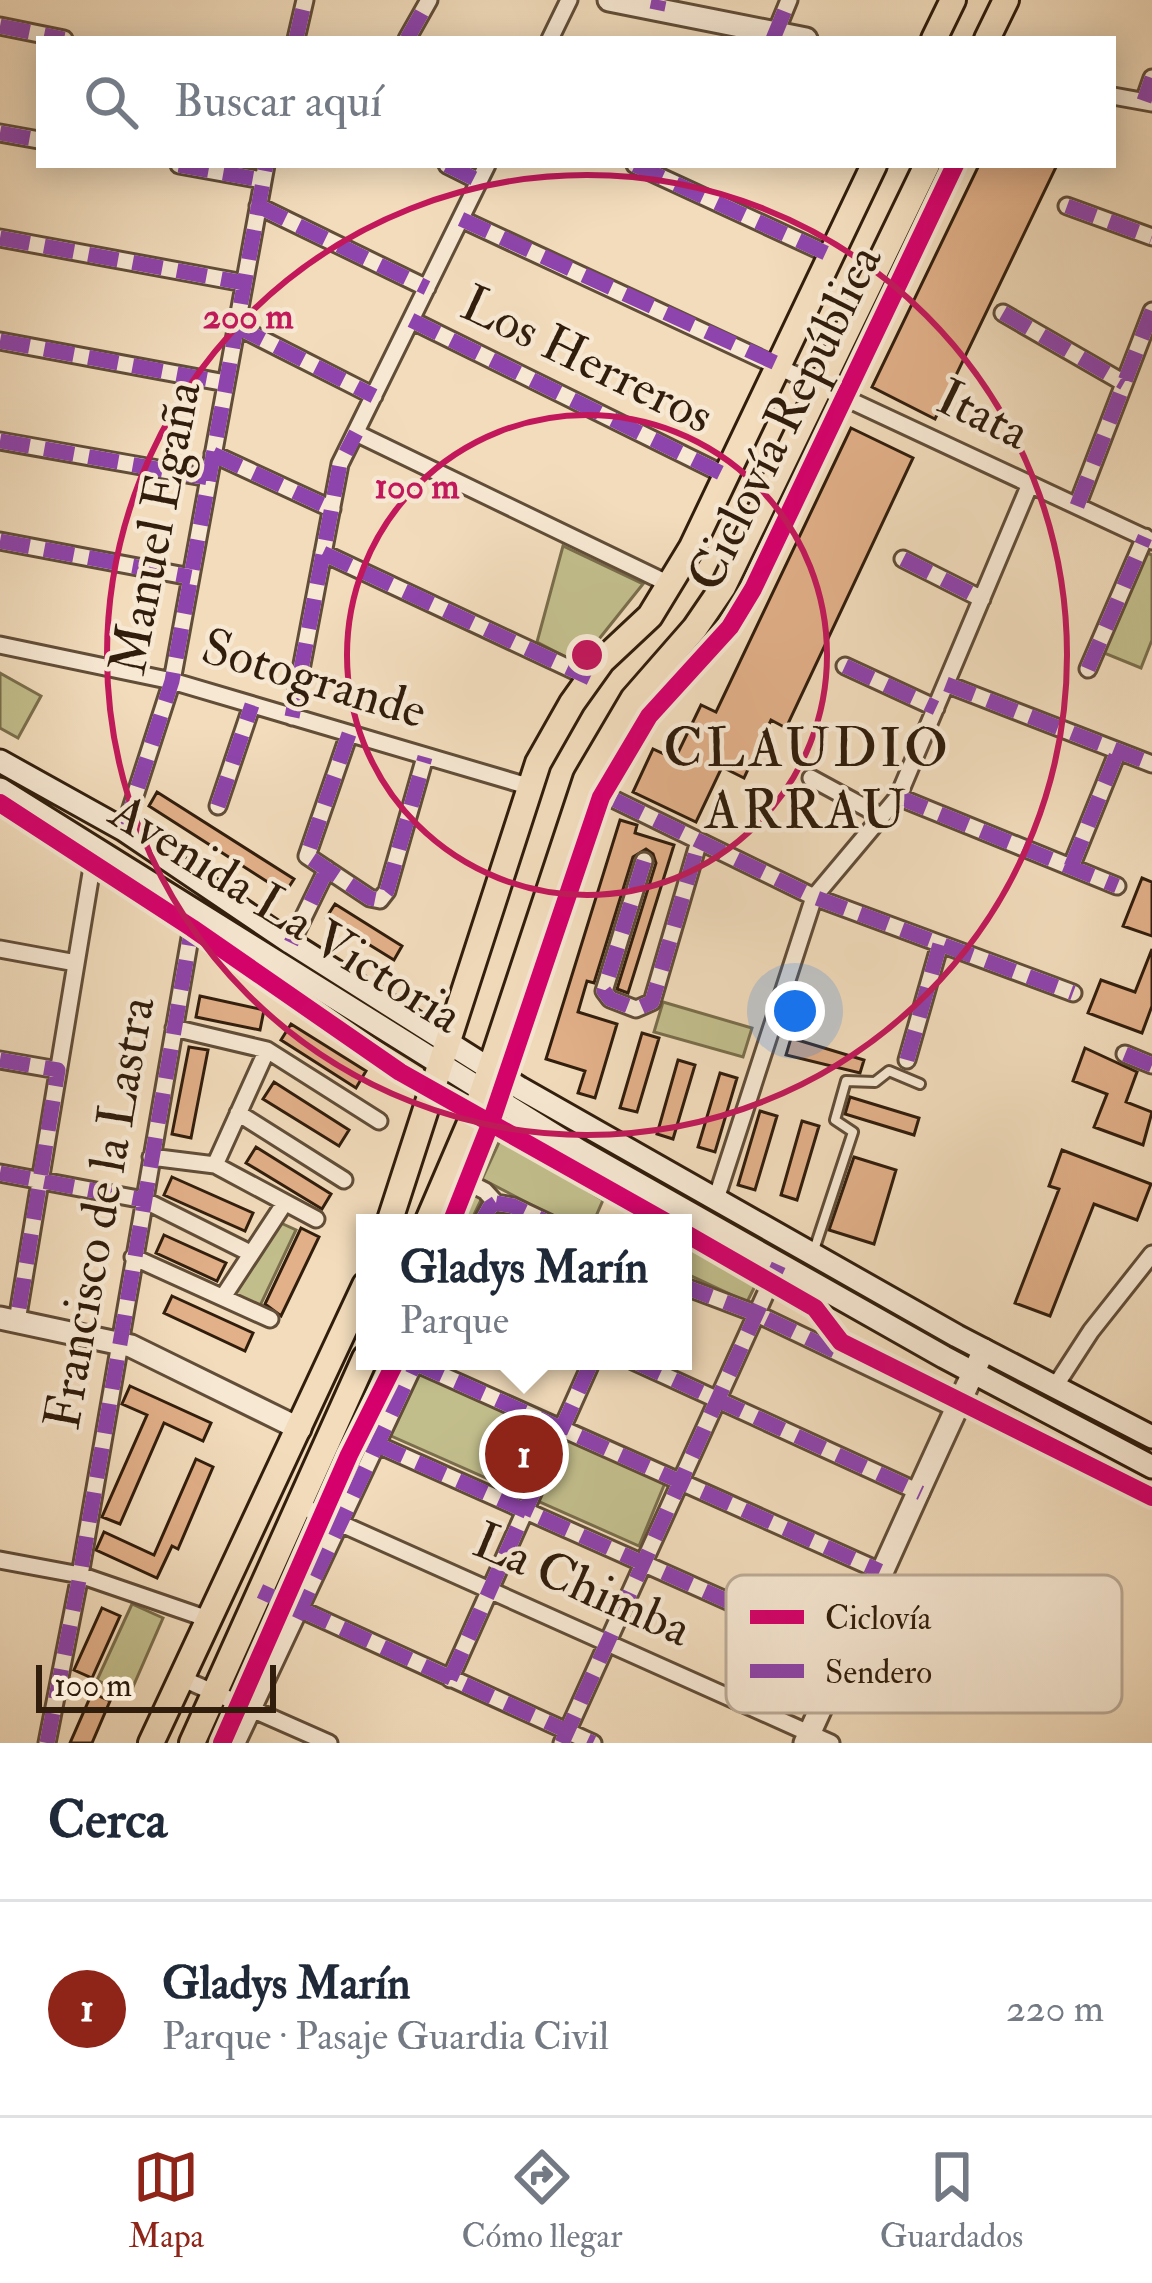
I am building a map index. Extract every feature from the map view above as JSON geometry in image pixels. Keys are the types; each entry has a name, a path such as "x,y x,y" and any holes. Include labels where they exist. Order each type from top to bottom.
{"main road":[{"path":"609,0 658,5 770,36"},
{"path":"935,36 953,0"},
{"path":"988,36 1006,0"},
{"path":"392,1214 538,763 590,678 650,616 692,547 873,168"},
{"path":"431,1214 486,1080 577,803 598,754 633,699 695,628 723,587 925,168"},
{"name":"Avenida La Victoria","path":"0,761 124,830 446,1054 691,1214"},
{"name":"Avenida La Victoria","path":"0,789 446,1054"},
{"name":"Avenida La Victoria","path":"486,1080 717,1196 984,1350 1152,1437"},
{"name":"Avenida La Victoria","path":"692,1214 973,1373 1152,1467"},
{"path":"151,1743 356,1306"},
{"path":"8,1319 118,1341 300,1429"},
{"path":"878,1575 921,1493 984,1350"},
{"path":"192,1743 359,1370"}],"street":[{"path":"297,36 305,0"},
{"path":"409,36 429,0"},
{"path":"551,36 569,0"},
{"path":"774,36 789,0"},
{"path":"0,26 49,36"},
{"path":"1116,97 1148,102 1152,78"},
{"path":"0,133 36,139"},
{"path":"215,168 264,172"},
{"path":"453,168 479,181"},
{"path":"292,717 340,464 486,168"},
{"path":"641,168 830,255"},
{"name":"Manuel Egaña","path":"124,830 172,680 264,172"},
{"path":"258,206 427,288"},
{"path":"1067,206 1152,237"},
{"name":"Itata","path":"461,219 1149,539"},
{"path":"0,238 244,283"},
{"path":"1077,506 1152,311"},
{"path":"1003,313 1124,383"},
{"name":"Los Herreros","path":"411,320 725,476"},
{"path":"236,326 374,396"},
{"path":"0,341 226,382"},
{"path":"356,433 669,584"},
{"path":"0,441 209,478"},
{"path":"213,454 332,509"},
{"path":"717,1196 814,897 898,797 1030,484"},
{"path":"1088,669 1149,539"},
{"path":"0,541 191,577"},
{"path":"323,553 590,678"},
{"path":"903,559 982,599"},
{"name":"Sotogrande","path":"0,645 172,680 531,787"},
{"path":"845,666 936,709"},
{"path":"946,684 1152,764"},
{"path":"218,806 253,705"},
{"path":"350,734 308,856 370,898 380,900 387,891 425,757"},
{"path":"1071,867 1118,751"},
{"path":"811,778 881,816"},
{"path":"898,797 1117,886"},
{"path":"615,800 814,897 1073,993"},
{"path":"644,861 604,991 610,1000 635,1010 652,1002 699,841"},
{"path":"8,1319 40,1181 93,861 100,850"},
{"path":"291,944 327,869"},
{"name":"Francisco de la Lastra","path":"47,1743 195,909"},
{"path":"907,1060 940,944"},
{"path":"0,950 76,963"},
{"path":"174,1028 267,1050 379,1121"},
{"path":"215,1165 267,1050"},
{"path":"1125,1054 1152,1065"},
{"path":"0,1060 58,1070"},
{"path":"238,1113 344,1180"},
{"path":"152,1157 215,1165 316,1219"},
{"path":"451,1172 496,1203 530,1214"},
{"path":"0,1173 144,1200 250,1252"},
{"path":"658,1214 665,1199"},
{"path":"486,1214 496,1203"},
{"path":"223,1297 284,1204"},
{"path":"1054,1388 1091,1331 1152,1254"},
{"path":"134,1257 270,1319"},
{"path":"564,1738 779,1264"},
{"path":"692,1289 757,1314 958,1410"},
{"path":"237,1743 411,1370"},
{"path":"433,1370 880,1571"},
{"path":"450,1679 588,1370"},
{"path":"653,1370 921,1493"},
{"path":"376,1444 726,1600"},
{"name":"La Chimba","path":"297,1504 726,1699"},
{"path":"0,1560 80,1575 208,1619"},
{"path":"260,1591 564,1738 593,1743"},
{"path":"181,1678 329,1743"},
{"name":"La Chimba","path":"755,1713 807,1738 831,1743"}],"lane":[{"path":"814,1251 853,1132 835,1120 845,1081 875,1082 889,1071 920,1084"}],"shaded area":[{"path":"563,546 643,584 579,664 537,642"},
{"path":"1145,552 1152,555 1152,640 1141,668 1104,653"},
{"path":"0,673 41,696 18,738 0,728"},
{"path":"663,1002 752,1028 743,1057 654,1032"},
{"path":"501,1138 603,1200 597,1214 549,1214 482,1179"},
{"path":"455,1183 482,1198 474,1214 440,1214"},
{"path":"270,1218 296,1230 258,1310 220,1292"},
{"path":"692,1247 756,1284 747,1302 692,1276"},
{"path":"368,1370 403,1370 336,1512 309,1502"},
{"path":"411,1370 427,1370 667,1478 639,1546 380,1431"},
{"path":"302,1516 329,1530 297,1599 269,1585"},
{"path":"265,1602 290,1615 250,1700 225,1686"},
{"path":"132,1604 163,1618 129,1696 97,1680"}],"building":[{"path":"978,168 1056,168 935,419 872,387"},
{"path":"851,428 913,458 786,728 771,720 744,778 722,767 696,822 633,792 653,749 675,759 701,705 716,712"},
{"path":"157,792 294,879 285,893 149,806"},
{"path":"620,820 637,825 635,833 674,845 628,993 617,989 656,863 646,849 633,857 594,983 587,981 578,1012 617,1024 595,1098 578,1093 585,1071 546,1059"},
{"path":"1142,878 1152,882 1152,936 1123,926"},
{"path":"335,904 402,946 394,960 326,918"},
{"path":"1152,949 1152,1006 1142,1033 1088,1013 1101,980 1135,992"},
{"path":"200,996 264,1010 260,1030 196,1017"},
{"path":"291,1024 366,1071 356,1088 281,1040"},
{"path":"642,1033 659,1038 637,1112 620,1108"},
{"path":"791,1038 864,1060 860,1073 786,1055"},
{"path":"189,1047 208,1050 191,1138 172,1134"},
{"path":"1085,1048 1137,1072 1126,1102 1152,1112 1143,1145 1094,1127 1107,1094 1073,1081"},
{"path":"678,1060 695,1065 673,1139 657,1134"},
{"path":"720,1073 737,1078 715,1152 698,1147"},
{"path":"274,1082 349,1130 339,1146 263,1099"},
{"path":"850,1097 919,1118 914,1135 845,1114"},
{"path":"760,1111 777,1116 755,1190 738,1185"},
{"path":"802,1121 819,1126 797,1200 781,1195"},
{"path":"256,1147 331,1194 322,1209 246,1163"},
{"path":"1062,1150 1151,1184 1137,1220 1094,1204 1050,1316 1015,1303 1059,1189 1049,1186"},
{"path":"854,1157 896,1170 874,1244 829,1230"},
{"path":"172,1177 253,1213 245,1231 164,1195"},
{"path":"301,1228 319,1237 281,1316 265,1304"},
{"path":"164,1235 226,1263 217,1281 156,1253"},
{"path":"172,1296 253,1333 245,1351 164,1313"},
{"path":"130,1386 211,1423 203,1441 164,1423 120,1524 102,1517 147,1415 122,1404"},
{"path":"196,1459 213,1467 178,1549 172,1546 157,1578 96,1550 104,1532 154,1555"},
{"path":"102,1608 120,1616 92,1678 74,1670"},
{"path":"92,1693 110,1701 92,1743 70,1743"}],"marked path":[{"path":"297,36 305,0"},
{"path":"409,36 429,0"},
{"path":"657,10 659,0"},
{"path":"774,36 789,0"},
{"path":"0,26 49,36"},
{"path":"1144,101 1152,78"},
{"path":"0,133 36,139"},
{"path":"196,168 262,180"},
{"path":"124,830 172,681 265,168"},
{"path":"453,168 479,181"},
{"path":"642,168 830,255"},
{"path":"258,206 427,288"},
{"path":"1067,206 1152,237"},
{"path":"461,219 778,364"},
{"path":"0,238 244,283"},
{"path":"1077,506 1152,311"},
{"path":"1003,313 1124,383"},
{"path":"411,320 725,475"},
{"path":"236,326 374,396"},
{"path":"0,341 226,383"},
{"path":"292,717 340,464 356,433"},
{"path":"0,441 209,478"},
{"path":"213,454 332,509"},
{"path":"1088,669 1145,537"},
{"path":"0,541 191,577"},
{"path":"323,553 590,678"},
{"path":"903,559 982,599"},
{"path":"845,666 936,708"},
{"path":"946,684 1152,764"},
{"path":"218,806 252,705"},
{"path":"349,734 307,856 370,898 380,900 387,891 425,757"},
{"path":"1071,867 1118,751"},
{"path":"898,797 1117,886"},
{"path":"615,800 814,897 1073,993"},
{"path":"644,861 604,991 610,999 636,1009 652,1002 699,841"},
{"path":"291,943 327,869"},
{"path":"47,1743 193,921"},
{"path":"907,1060 940,944"},
{"path":"1125,1054 1152,1065"},
{"path":"0,1060 58,1070 17,1321"},
{"path":"0,1173 144,1200"},
{"path":"496,1203 530,1214"},
{"path":"486,1214 496,1203"},
{"path":"562,1743 779,1264"},
{"path":"692,1289 843,1355"},
{"path":"296,1618 412,1370"},
{"path":"431,1370 880,1571"},
{"path":"450,1679 588,1370"},
{"path":"653,1370 921,1493"},
{"path":"376,1444 726,1600"},
{"path":"260,1591 593,1743"}],"cycle path":[{"name":"Ciclovía República","path":"455,1214 491,1122 601,797 649,716 730,627 753,589 954,168"},
{"path":"0,803 400,1072 652,1214"},
{"path":"692,1237 815,1308 841,1342 1152,1497"},
{"path":"222,1743 392,1370"}],"place":[{"name":"Gladys Marín","path":"524,1454"}],"district":[{"name":"CLAUDIO ARRAU","path":"807,780"}]}
